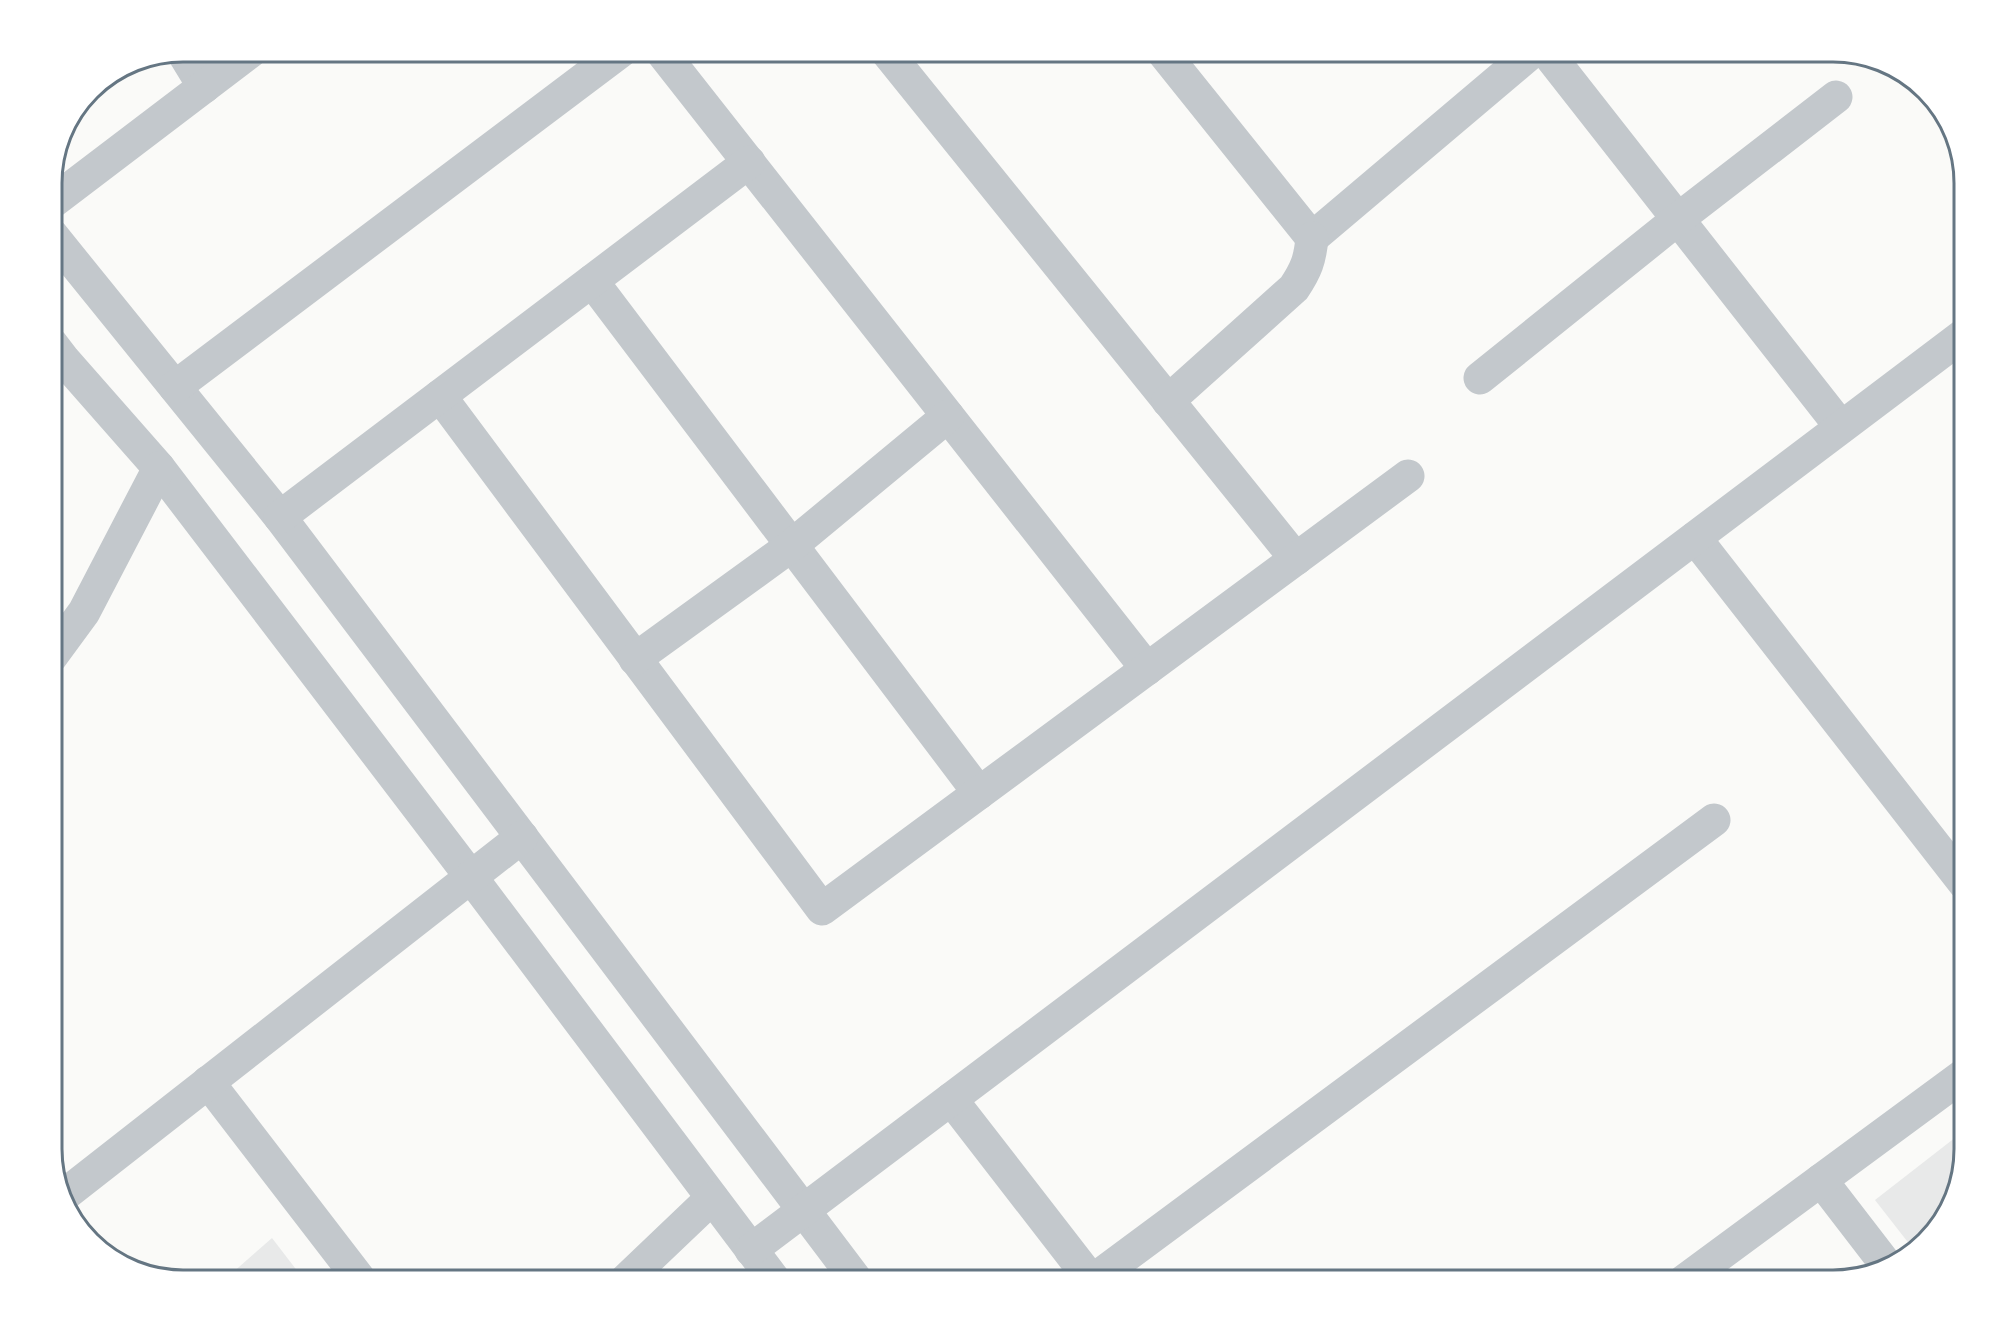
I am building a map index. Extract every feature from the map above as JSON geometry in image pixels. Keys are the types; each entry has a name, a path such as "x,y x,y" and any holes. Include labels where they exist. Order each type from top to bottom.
{"street":[{"path":"189,62 204,87"},
{"path":"62,195 237,62"},
{"path":"175,387 606,62"},
{"path":"670,62 1147,669"},
{"path":"895,62 1296,559"},
{"path":"1171,62 1312,238"},
{"path":"1168,401 1294,288 1306,271 1312,238 1520,62"},
{"path":"1555,62 1841,427"},
{"path":"1480,378 1678,219 1836,97"},
{"path":"280,517 749,162"},
{"path":"62,248 280,517 849,1270"},
{"path":"592,281 979,793"},
{"path":"751,1250 1954,342"},
{"path":"62,363 159,468 766,1270"},
{"path":"440,396 822,909 1408,476"},
{"path":"635,659 791,546 948,416"},
{"path":"62,642 84,612 159,468"},
{"path":"1695,538 1954,870"},
{"path":"1107,1270 1714,820"},
{"path":"69,1191 522,837"},
{"path":"208,1082 353,1270"},
{"path":"1699,1270 1954,1082"},
{"path":"951,1099 1083,1270"},
{"path":"1821,1180 1882,1260"},
{"path":"637,1270 712,1198"}],"shaded area":[{"path":"1954,1139 1952,1173 1942,1203 1934,1217 1909,1243 1875,1200"},
{"path":"272,1238 297,1270 236,1270"}]}
